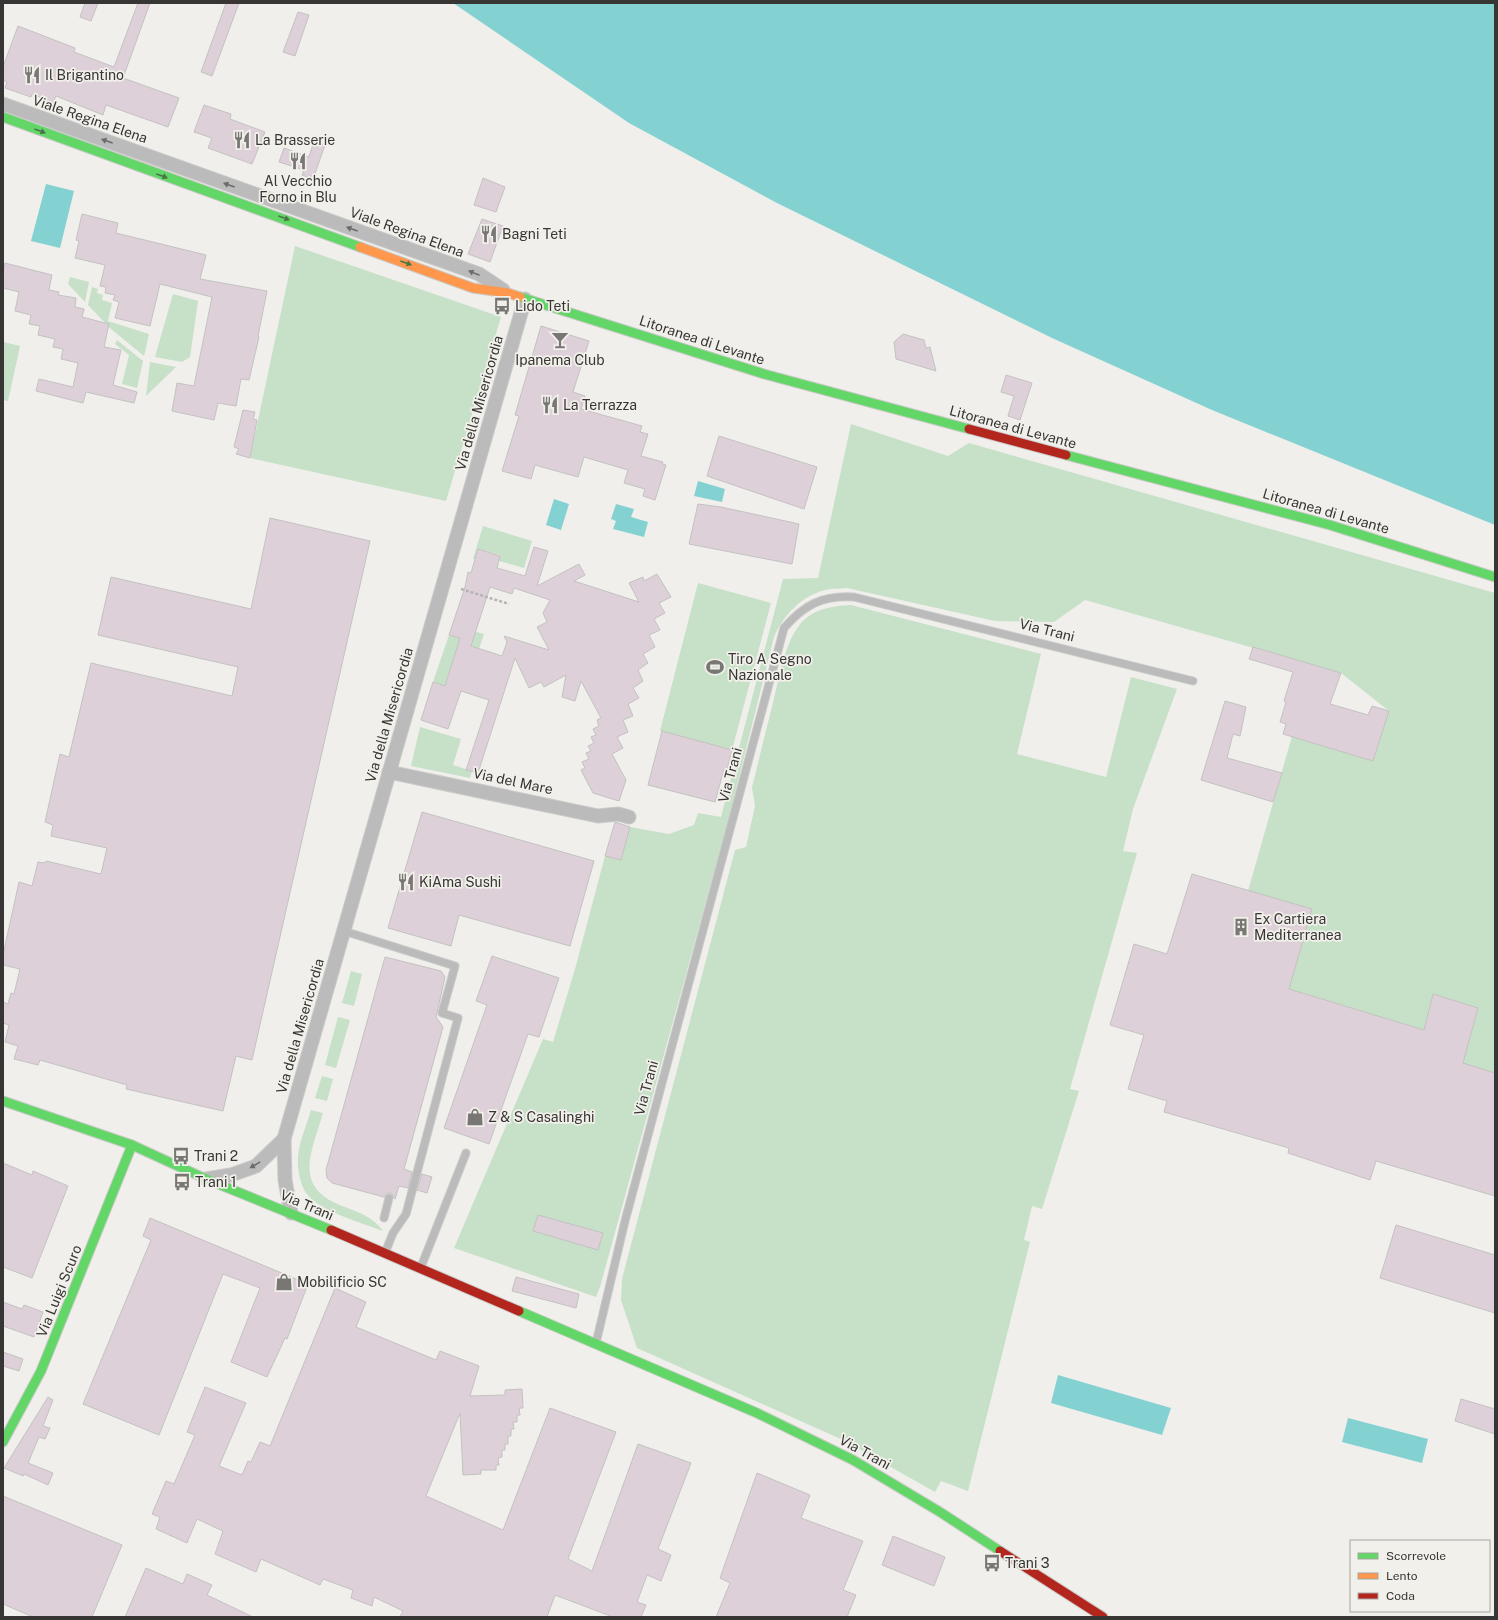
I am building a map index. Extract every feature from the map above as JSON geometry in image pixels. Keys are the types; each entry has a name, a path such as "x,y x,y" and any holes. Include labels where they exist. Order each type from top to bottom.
{"street":[{"name":"Viale Regina Elena","path":"3,104 19,117 146,170 473,288 508,293 525,299"},
{"name":"Viale Regina Elena","path":"3,118 19,117 150,156 478,274 508,293"},
{"name":"Viale Regina Elena","path":"146,170 150,156"},
{"path":"243,205 248,192"},
{"name":"Litoranea di Levante","path":"525,299 764,374 1330,525 1495,577"},
{"name":"Via della Misericordia","path":"291,1213 285,1180 284,1139 525,299"},
{"name":"Via del Mare","path":"390,772 598,816 618,814 629,817"},
{"name":"Via Trani","path":"3,1101 132,1145 206,1179 291,1213 757,1413 852,1460 940,1512 1103,1617"},
{"name":"Via della Misericordia","path":"206,1179 231,1175 256,1166 284,1139"},
{"name":"Via Luigi Scuro","path":"3,1442 41,1371 132,1145"}],"lane":[{"name":"Via Trani","path":"596,1345 627,1214 784,628 796,615 824,599 837,596 854,597 1193,681"},
{"path":"344,931 455,966 442,1013 458,1018 406,1214 393,1233 385,1254"},
{"path":"420,1269 466,1153"},
{"path":"384,1218 389,1198"}],"path":[{"path":"461,589 509,604"}],"green space":[{"path":"295,246 501,317 446,501 250,458"},
{"path":"70,277 89,282 85,302 68,284"},
{"path":"92,287 98,289 97,293 103,295 102,300 112,303 108,321 149,334 144,356 111,329 88,305"},
{"path":"173,294 198,301 190,357 182,362 155,357"},
{"path":"117,340 143,361 137,388 122,384 129,355 115,344"},
{"path":"3,342 20,346 8,401 3,400"},
{"path":"150,362 176,367 146,396"},
{"path":"851,424 948,456 969,443 1495,593 1495,1073 1419,1050 1424,1030 1289,989 1312,909 1248,891 1292,736 1373,761 1389,711 1341,673 1085,600 1054,622 995,621 847,588 828,589 808,597 794,608 782,622 774,637 727,825 596,1297 454,1248 543,1039 553,1042 575,969 605,856 621,860 630,827 669,834 694,825 698,813 721,817 783,579 818,578"},
{"path":"483,526 532,541 524,568 499,561 500,555 478,549 475,559 473,559"},
{"name":"Tiro A Segno Nazionale","path":"698,583 771,603 732,750 660,731"},
{"path":"851,605 1041,654 1017,754 1106,777 1131,677 1177,689 1133,809 1123,851 1137,853 1070,1089 1079,1091 1042,1209 1032,1206 1024,1240 1030,1242 968,1491 941,1481 935,1492 843,1440 637,1348 621,1300 622,1279 735,850 746,847 755,806 752,787 783,660 792,637 805,619 815,612 826,608"},
{"path":"473,631 484,634 479,649 459,643 445,686 433,682 449,635 469,641"},
{"path":"420,727 461,739 453,765 472,771 470,778 411,766"},
{"path":"351,971 362,974 354,1006 342,1003"},
{"path":"338,1017 350,1020 336,1068 325,1065"},
{"path":"322,1076 333,1079 327,1101 315,1098"},
{"path":"311,1110 323,1113 311,1156 310,1168 312,1180 318,1190 328,1199 371,1219 383,1231 331,1211 312,1199 306,1193 299,1176 298,1157 301,1139"}],"water":[{"path":"453,3 1495,3 1495,525 1212,410 1052,338 777,203 629,123"},
{"path":"46,184 74,191 60,248 31,241"},
{"path":"698,481 725,489 722,502 694,496"},
{"path":"554,499 569,504 561,530 546,525"},
{"path":"616,504 634,509 631,517 648,522 644,537 613,529 616,521 611,519"},
{"path":"1058,1375 1171,1408 1162,1435 1051,1403"},
{"path":"1348,1418 1428,1439 1422,1463 1342,1442"}],"building":[{"path":"85,3 98,3 91,21 80,17"},
{"path":"138,3 150,3 123,78 179,98 168,127 106,105 103,115 56,96 53,103 32,94 31,97 5,88 7,82 3,80 3,67 18,26 75,48 74,52 114,67"},
{"path":"226,3 239,3 212,76 201,72"},
{"path":"298,12 309,15 295,56 283,52"},
{"path":"204,105 231,114 230,119 265,132 252,164 208,148 212,138 194,132"},
{"path":"314,141 325,145 313,179 302,175 304,170 279,162 284,148 309,157"},
{"path":"483,178 505,187 496,212 474,205"},
{"path":"82,214 118,223 116,233 206,255 200,279 267,291 259,337 249,380 241,379 236,406 218,403 214,420 172,411 177,383 194,386 212,297 160,284 150,326 115,318 119,302 113,300 115,295 105,293 106,287 100,286 105,265 75,258 79,241 76,240"},
{"path":"482,219 503,226 490,262 468,254"},
{"path":"5,263 52,275 49,290 59,292 58,295 76,298 75,307 84,309 82,317 109,324 104,347 121,350 113,385 137,392 134,403 86,392 83,403 36,391 39,379 73,387 78,363 61,359 63,349 53,347 55,339 38,335 40,326 29,324 31,315 15,311 19,292 3,288 3,272"},
{"name":"La Terrazza","path":"541,326 589,341 573,392 585,396 581,409 642,426 640,432 648,434 641,456 663,462 662,464 666,465 655,500 643,496 645,489 624,483 628,470 584,457 578,477 535,465 531,479 502,471 519,416 515,415"},
{"path":"903,334 924,340 926,348 930,347 936,371 896,359 894,342"},
{"path":"1006,375 1032,383 1020,420 1008,416 1014,396 1001,392"},
{"path":"243,410 255,412 253,419 257,420 250,458 236,454 239,449 234,447"},
{"path":"719,436 817,467 804,509 707,476"},
{"path":"698,504 721,507 799,524 792,564 689,544"},
{"path":"270,518 370,541 252,1060 236,1056 223,1111 126,1089 127,1085 40,1060 38,1065 14,1059 18,1046 5,1042 9,1025 3,1023 3,1002 8,1004 11,993 14,994 20,969 3,965 3,955 19,882 32,886 38,862 45,863 46,861 101,874 107,848 51,836 53,825 45,822 60,754 69,757 91,663 232,696 238,667 98,635 111,577 251,609"},
{"path":"534,547 548,551 537,586 579,564 585,575 574,581 639,602 629,583 643,577 644,581 657,574 671,597 659,603 665,613 654,619 660,630 649,635 655,647 643,654 648,663 638,670 643,681 633,688 639,698 628,704 633,716 623,720 628,732 617,737 623,748 612,754 626,780 619,801 593,793 581,770 585,768 582,762 589,759 586,753 591,751 588,746 594,743 591,737 596,735 593,729 599,726 597,720 601,718 581,681 575,701 562,697 566,675 544,687 541,682 529,688 515,658 478,773 466,770 489,700 461,691 448,729 421,720 433,682 445,686 460,638 449,635 465,587 468,572 471,573 478,549 500,556 497,568 525,576","holes":["490,587 512,594 514,588 550,600 543,613 547,622 537,627 549,650 504,636 507,642 502,656 471,646"]},
{"path":"1253,647 1341,673 1330,704 1368,715 1372,706 1389,711 1373,761 1283,734 1286,724 1280,722 1286,702 1284,701 1293,672 1249,659"},
{"path":"1225,701 1246,707 1240,736 1233,734 1227,758 1282,773 1273,802 1201,780"},
{"path":"662,731 732,750 727,770 724,769 715,802 648,785"},
{"path":"422,812 594,861 570,946 459,915 451,946 388,928"},
{"path":"615,822 630,827 621,860 605,856"},
{"name":"Ex Cartiera Mediterranea","path":"1192,874 1312,909 1289,989 1424,1030 1433,994 1478,1008 1463,1063 1495,1073 1495,1196 1376,1161 1370,1180 1288,1153 1289,1148 1164,1112 1167,1101 1128,1089 1144,1035 1110,1025 1134,944 1167,954"},
{"path":"492,956 559,978 539,1037 528,1034 489,1144 444,1128 487,1005 476,1001"},
{"path":"385,957 441,971 445,977 436,1017 443,1027 404,1169 412,1172 408,1188 399,1186 395,1199 391,1193 387,1193 384,1197 332,1183 327,1178 326,1170"},
{"path":"3,1163 32,1175 33,1171 68,1186 32,1278 3,1267"},
{"path":"422,1174 432,1177 427,1193 417,1190"},
{"path":"538,1215 603,1233 598,1250 533,1231"},
{"path":"150,1218 308,1284 287,1339 285,1338 267,1377 231,1362 260,1288 223,1274 159,1435 83,1404 151,1240 143,1236"},
{"path":"1396,1225 1495,1255 1495,1313 1380,1278"},
{"path":"516,1277 579,1294 576,1308 512,1291"},
{"path":"335,1288 366,1302 356,1327 436,1360 440,1351 479,1366 470,1396 505,1395 505,1390 522,1389 523,1408 519,1408 520,1415 517,1415 517,1422 513,1422 514,1429 511,1429 511,1436 508,1436 508,1444 505,1444 505,1450 502,1450 502,1457 498,1458 499,1465 496,1465 496,1470 481,1470 481,1474 463,1475 460,1413 426,1496 503,1530 550,1408 616,1432 568,1559 592,1571 638,1444 691,1463 658,1549 671,1555 661,1581 647,1575 637,1602 646,1605 641,1617 613,1617 555,1595 547,1617 400,1617 403,1611 374,1597 372,1606 351,1598 353,1590 323,1579 320,1585 261,1559 256,1572 215,1554 223,1531 197,1519 187,1543 156,1529 160,1517 152,1514 166,1481 174,1484 195,1435 187,1432 205,1387 246,1403 219,1466 242,1475 248,1461 251,1462 260,1442 270,1446"},
{"path":"3,1302 22,1309 24,1305 43,1312 34,1337 3,1326"},
{"path":"3,1352 23,1359 19,1371 3,1366"},
{"path":"48,1397 53,1400 43,1426 50,1428 45,1439 39,1437 28,1463 53,1473 48,1485 24,1474 23,1476 4,1468"},
{"path":"1461,1399 1495,1409 1495,1434 1455,1421"},
{"path":"757,1473 810,1495 801,1518 863,1541 843,1590 856,1595 847,1617 716,1617 730,1583 720,1578"},
{"path":"3,1496 122,1545 92,1617 33,1617 3,1604"},
{"path":"893,1536 945,1557 934,1586 882,1565"},
{"path":"146,1568 183,1584 187,1574 212,1585 207,1595 253,1617 125,1617"}],"traffic: fast":[{"path":"3,117 360,247"},
{"path":"520,297 764,374 969,429"},
{"path":"1066,455 1330,525 1495,577"},
{"path":"3,1101 132,1145 206,1179 331,1230"},
{"path":"3,1442 41,1371 132,1145"},
{"path":"519,1311 757,1413 853,1460 940,1512 1000,1551"}],"traffic: slow":[{"path":"360,247 473,288 508,293 520,297"}],"traffic: jam":[{"path":"969,429 1066,455"},
{"path":"331,1230 519,1311"},
{"path":"1000,1551 1103,1617"}],"place":[{"name":"Il Brigantino","path":"32,75"},
{"name":"La Brasserie","path":"242,140"},
{"name":"Al Vecchio Forno in Blu","path":"298,161"},
{"name":"Bagni Teti","path":"489,234"},
{"name":"Lido Teti","path":"502,306"},
{"name":"Ipanema Club","path":"560,340"},
{"name":"La Terrazza","path":"550,405"},
{"name":"Tiro A Segno Nazionale","path":"715,667"},
{"name":"KiAma Sushi","path":"406,882"},
{"name":"Ex Cartiera Mediterranea","path":"1241,927"},
{"name":"Z & S Casalinghi","path":"475,1117"},
{"name":"Trani 2","path":"181,1156"},
{"name":"Trani 1","path":"182,1182"},
{"name":"Mobilificio SC","path":"284,1282"},
{"name":"Trani 3","path":"992,1563"}]}
